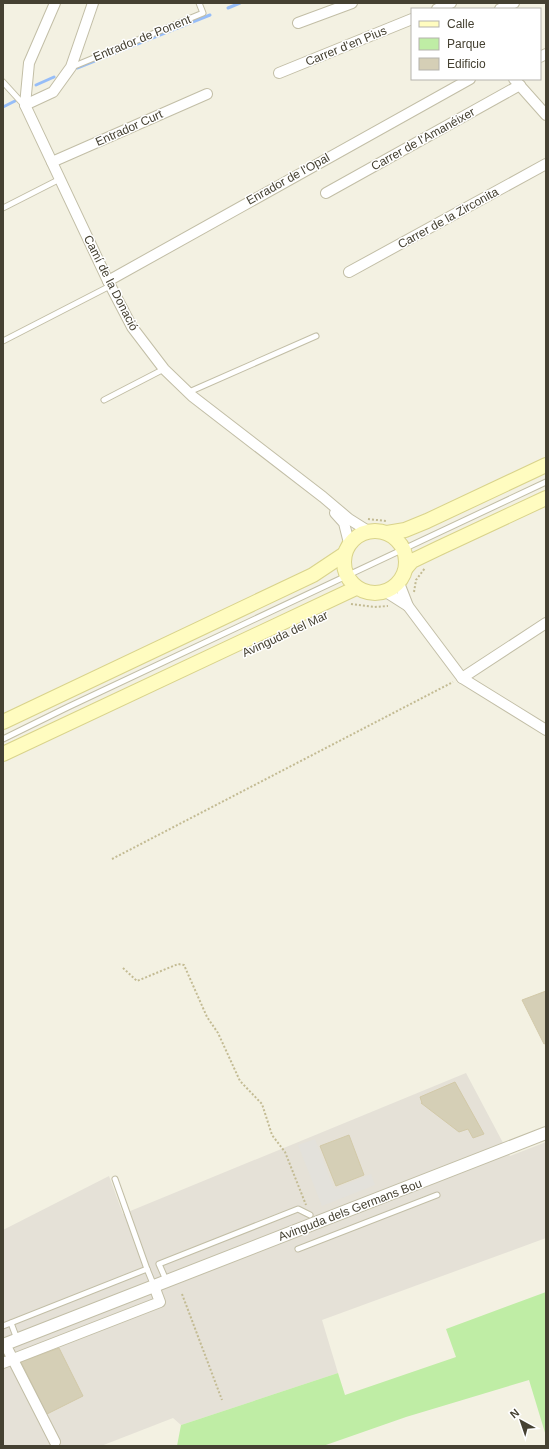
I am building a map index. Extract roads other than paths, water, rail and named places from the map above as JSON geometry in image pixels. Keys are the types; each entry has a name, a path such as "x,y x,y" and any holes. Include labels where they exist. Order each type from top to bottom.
{"main road":[{"path":"3,722 313,575 346,549 357,535 368,531 388,533 405,530 546,465"},
{"path":"346,549 346,576 356,588 370,594 386,592 399,582 406,568 412,561 546,498"},
{"path":"388,533 404,548 406,568"},
{"name":"Avinguda del Mar","path":"3,754 356,588"}],"street":[{"path":"25,105 29,63 56,3"},
{"path":"25,105 53,92 71,67 93,3"},
{"path":"298,23 352,3"},
{"path":"439,8 451,3"},
{"path":"502,8 514,3"},
{"name":"Carrer d'en Pius","path":"279,73 411,19"},
{"name":"Enrador de l'Opal","path":"109,283 468,80"},
{"path":"517,82 546,115"},
{"name":"Carrer de l'Amanéixer","path":"326,193 517,82"},
{"name":"Entrador Curt","path":"52,162 207,94"},
{"name":"Camí de la Donació","path":"25,105 109,283 132,327 164,369 189,392 349,519 368,531"},
{"name":"Carrer de la Zirconita","path":"349,272 546,164"},
{"name":"Camí de la Donació","path":"323,497 344,524 346,549"},
{"path":"399,582 408,606 462,678 546,730"},
{"path":"386,592 408,606"},
{"path":"462,678 546,623"},
{"name":"Avinguda dels Germans Bou","path":"55,1442 4,1344 546,1133"},
{"path":"3,1363 160,1302 154,1286"}],"lane":[{"name":"Entrador de Ponent","path":"71,67 203,13 199,3"},
{"path":"3,82 25,105"},
{"path":"3,208 60,179"},
{"path":"3,341 109,283"},
{"path":"189,392 316,336"},
{"path":"104,400 164,369"},
{"path":"4,738 546,482"},
{"path":"115,1179 154,1286"},
{"path":"298,1249 437,1194"},
{"path":"166,1281 159,1264 298,1208 310,1215"},
{"path":"3,1326 147,1269"},
{"path":"11,1323 17,1339"}],"waterway":[{"path":"228,8 240,3"},
{"path":"77,68 210,15"},
{"path":"36,85 54,77"},
{"path":"3,107 15,101"}]}
